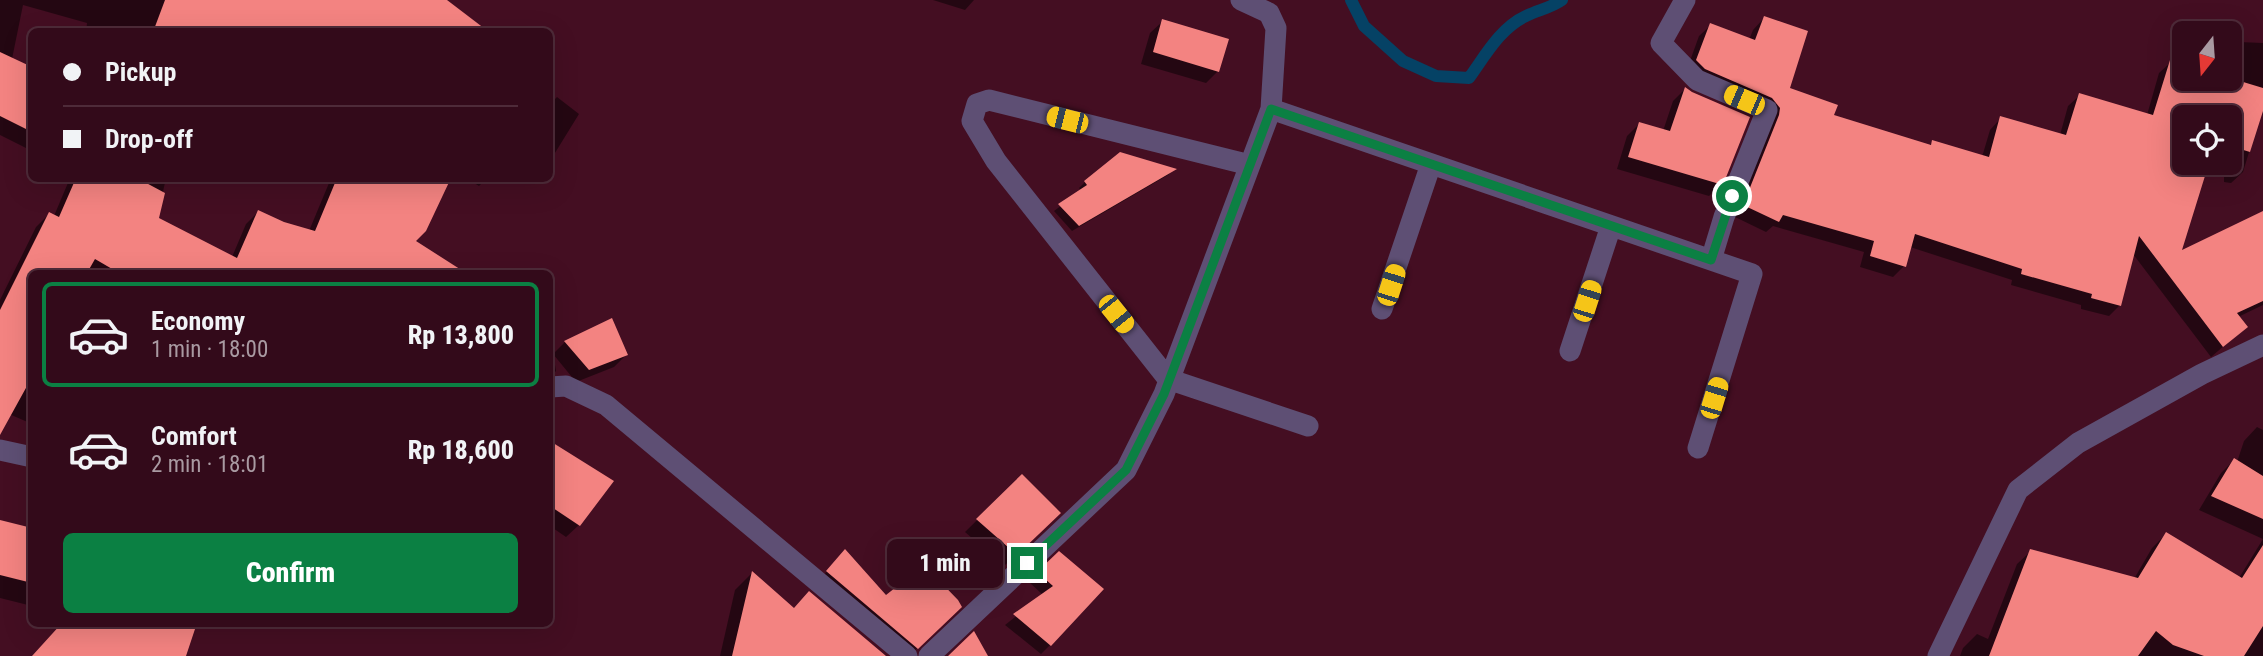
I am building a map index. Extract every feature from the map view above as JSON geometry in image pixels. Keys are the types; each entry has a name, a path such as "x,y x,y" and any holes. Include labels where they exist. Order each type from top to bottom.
{"street":[{"path":"929,656 1126,470 1164,394 1271,109 1276,28 1269,13 1241,0"},
{"path":"1685,0 1661,43 1697,80 1767,110 1724,217 1711,260"},
{"path":"1250,165 989,100 977,104 972,121 996,162 1168,379 1308,426"},
{"path":"1271,109 1752,274 1698,448"},
{"path":"1382,309 1431,164"},
{"path":"1570,351 1611,226"},
{"path":"1938,656 2018,490 2078,443 2202,374 2263,345"},
{"path":"553,387 566,386 606,405 907,656"},
{"path":"0,450 28,456"}],"building":[{"path":"165,0 447,0 484,28 154,28"},
{"path":"1764,16 1808,31 1790,88 1838,105 1834,115 1931,145 1932,140 1989,157 2000,116 2066,135 2079,93 2153,115 2170,60 2172,91 2242,91 2242,82 2263,88 2263,111 2250,152 2242,150 2242,105 2172,105 2172,175 2205,175 2182,250 2263,211 2263,301 2237,313 2248,327 2223,347 2139,236 2121,306 2091,298 2092,294 2021,274 2022,269 1915,234 1906,267 1870,256 1874,241 1783,215 1779,222 1743,205 1780,108 1772,98 1705,69 1696,60 1710,23 1755,40"},
{"path":"1162,19 1229,39 1219,72 1153,52"},
{"path":"0,52 28,65 28,130 0,116"},
{"path":"1685,87 1750,117 1723,185 1628,157 1639,122 1670,131"},
{"path":"1120,152 1177,169 1079,226 1058,204 1087,185 1084,181"},
{"path":"74,182 144,182 165,193 159,218 237,258 258,210 284,222 315,231 335,182 449,182 426,231 416,241 461,270 114,270 95,259 89,270 28,270 28,384 0,435 0,310 49,212 59,217"},
{"path":"612,318 628,355 589,370 564,341"},
{"path":"553,443 614,481 580,526 553,508"},
{"path":"2234,458 2263,476 2263,519 2211,496"},
{"path":"1022,474 1061,513 1017,555 976,519"},
{"path":"0,520 28,527 28,582 0,575"},
{"path":"2166,532 2242,578 2263,545 2263,626 2244,656 2204,656 2173,645 2156,631 2138,656 1989,656 2030,549 2138,578"},
{"path":"845,549 886,595 924,565 962,607 918,649 826,571"},
{"path":"1059,551 1104,589 1051,646 1013,614 1053,586 1037,572"},
{"path":"752,571 794,608 809,591 886,656 732,656"},
{"path":"58,627 196,627 186,656 32,656"},
{"path":"974,631 988,656 948,656"}],"waterway":[{"path":"1351,0 1364,26 1403,61 1436,76 1469,78 1508,28 1526,16 1562,0"}],"route":[{"path":"1027,563 1126,470 1164,394 1271,109 1711,260 1732,196"}]}
